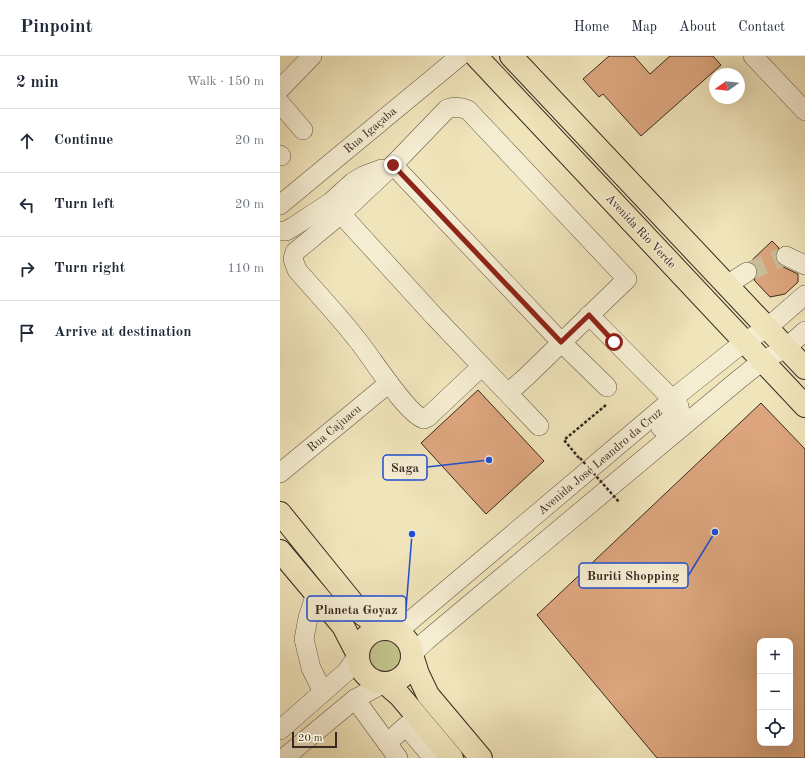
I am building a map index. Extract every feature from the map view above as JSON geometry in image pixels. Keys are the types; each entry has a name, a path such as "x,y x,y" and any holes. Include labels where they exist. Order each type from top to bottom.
{"main road":[{"name":"Avenida Rio Verde","path":"476,56 805,406"},
{"name":"Avenida Rio Verde","path":"511,56 805,368"},
{"path":"280,513 361,613 408,641 418,674 428,695 481,758"},
{"path":"281,554 343,626 358,656"},
{"path":"390,630 375,631 363,640 359,647 358,656 359,664 363,672 375,682 384,683 397,680 407,672 411,664 412,655"},
{"path":"384,683 400,696 412,722 452,758"}],"street":[{"path":"280,89 312,56"},
{"name":"Rua Igaçaba","path":"280,205 460,56"},
{"path":"753,56 805,111"},
{"path":"280,103 303,130"},
{"path":"482,366 432,413 424,419 419,417 403,401 356,338 297,270 292,259 295,252 341,214 393,165 447,109 457,107 468,110 627,279 508,393"},
{"path":"280,231 293,227 331,202 363,176 393,165"},
{"path":"393,165 561,342 607,387"},
{"path":"341,214 434,316 539,426"},
{"path":"786,256 805,265"},
{"path":"727,285 748,272"},
{"name":"Avenida José Leandro da Cruz","path":"390,630 744,342 767,328 805,295"},
{"path":"589,315 679,406 680,412 652,436 655,450"},
{"path":"412,655 427,640 762,361 786,348 805,331"},
{"name":"Rua Cajuacu","path":"280,473 389,383"},
{"path":"316,593 308,618 304,639 311,668 323,692"},
{"path":"280,730 346,672 358,656"},
{"path":"284,758 355,699 384,683"},
{"path":"355,699 398,758"},
{"path":"387,743 412,722 433,758"}],"path":[{"path":"606,406 564,440 619,502"}],"green space":[{"path":"386,637 396,640 402,646 405,656 402,666 396,672 386,675 376,672 370,666 367,656 370,646 376,640"}],"building":[{"path":"609,56 634,56 650,74 670,56 713,56 721,65 718,68 709,68 709,76 641,136 603,94 599,97 583,79"},
{"path":"772,241 779,248 775,256 777,262 781,266 798,274 798,282 785,294 770,297 754,280 757,277 758,271 756,266 750,262"},
{"path":"478,390 544,461 486,514 421,443"},
{"path":"761,403 805,449 805,758 657,758 537,615"}],"tunnel":[{"path":"747,272 786,256"}],"place":[{"name":"Saga","path":"489,460"},
{"name":"Buriti Shopping","path":"715,532"},
{"name":"Planeta Goyaz","path":"412,534"}],"route":[{"path":"393,165 413,188 561,342 589,315 614,342"}]}
